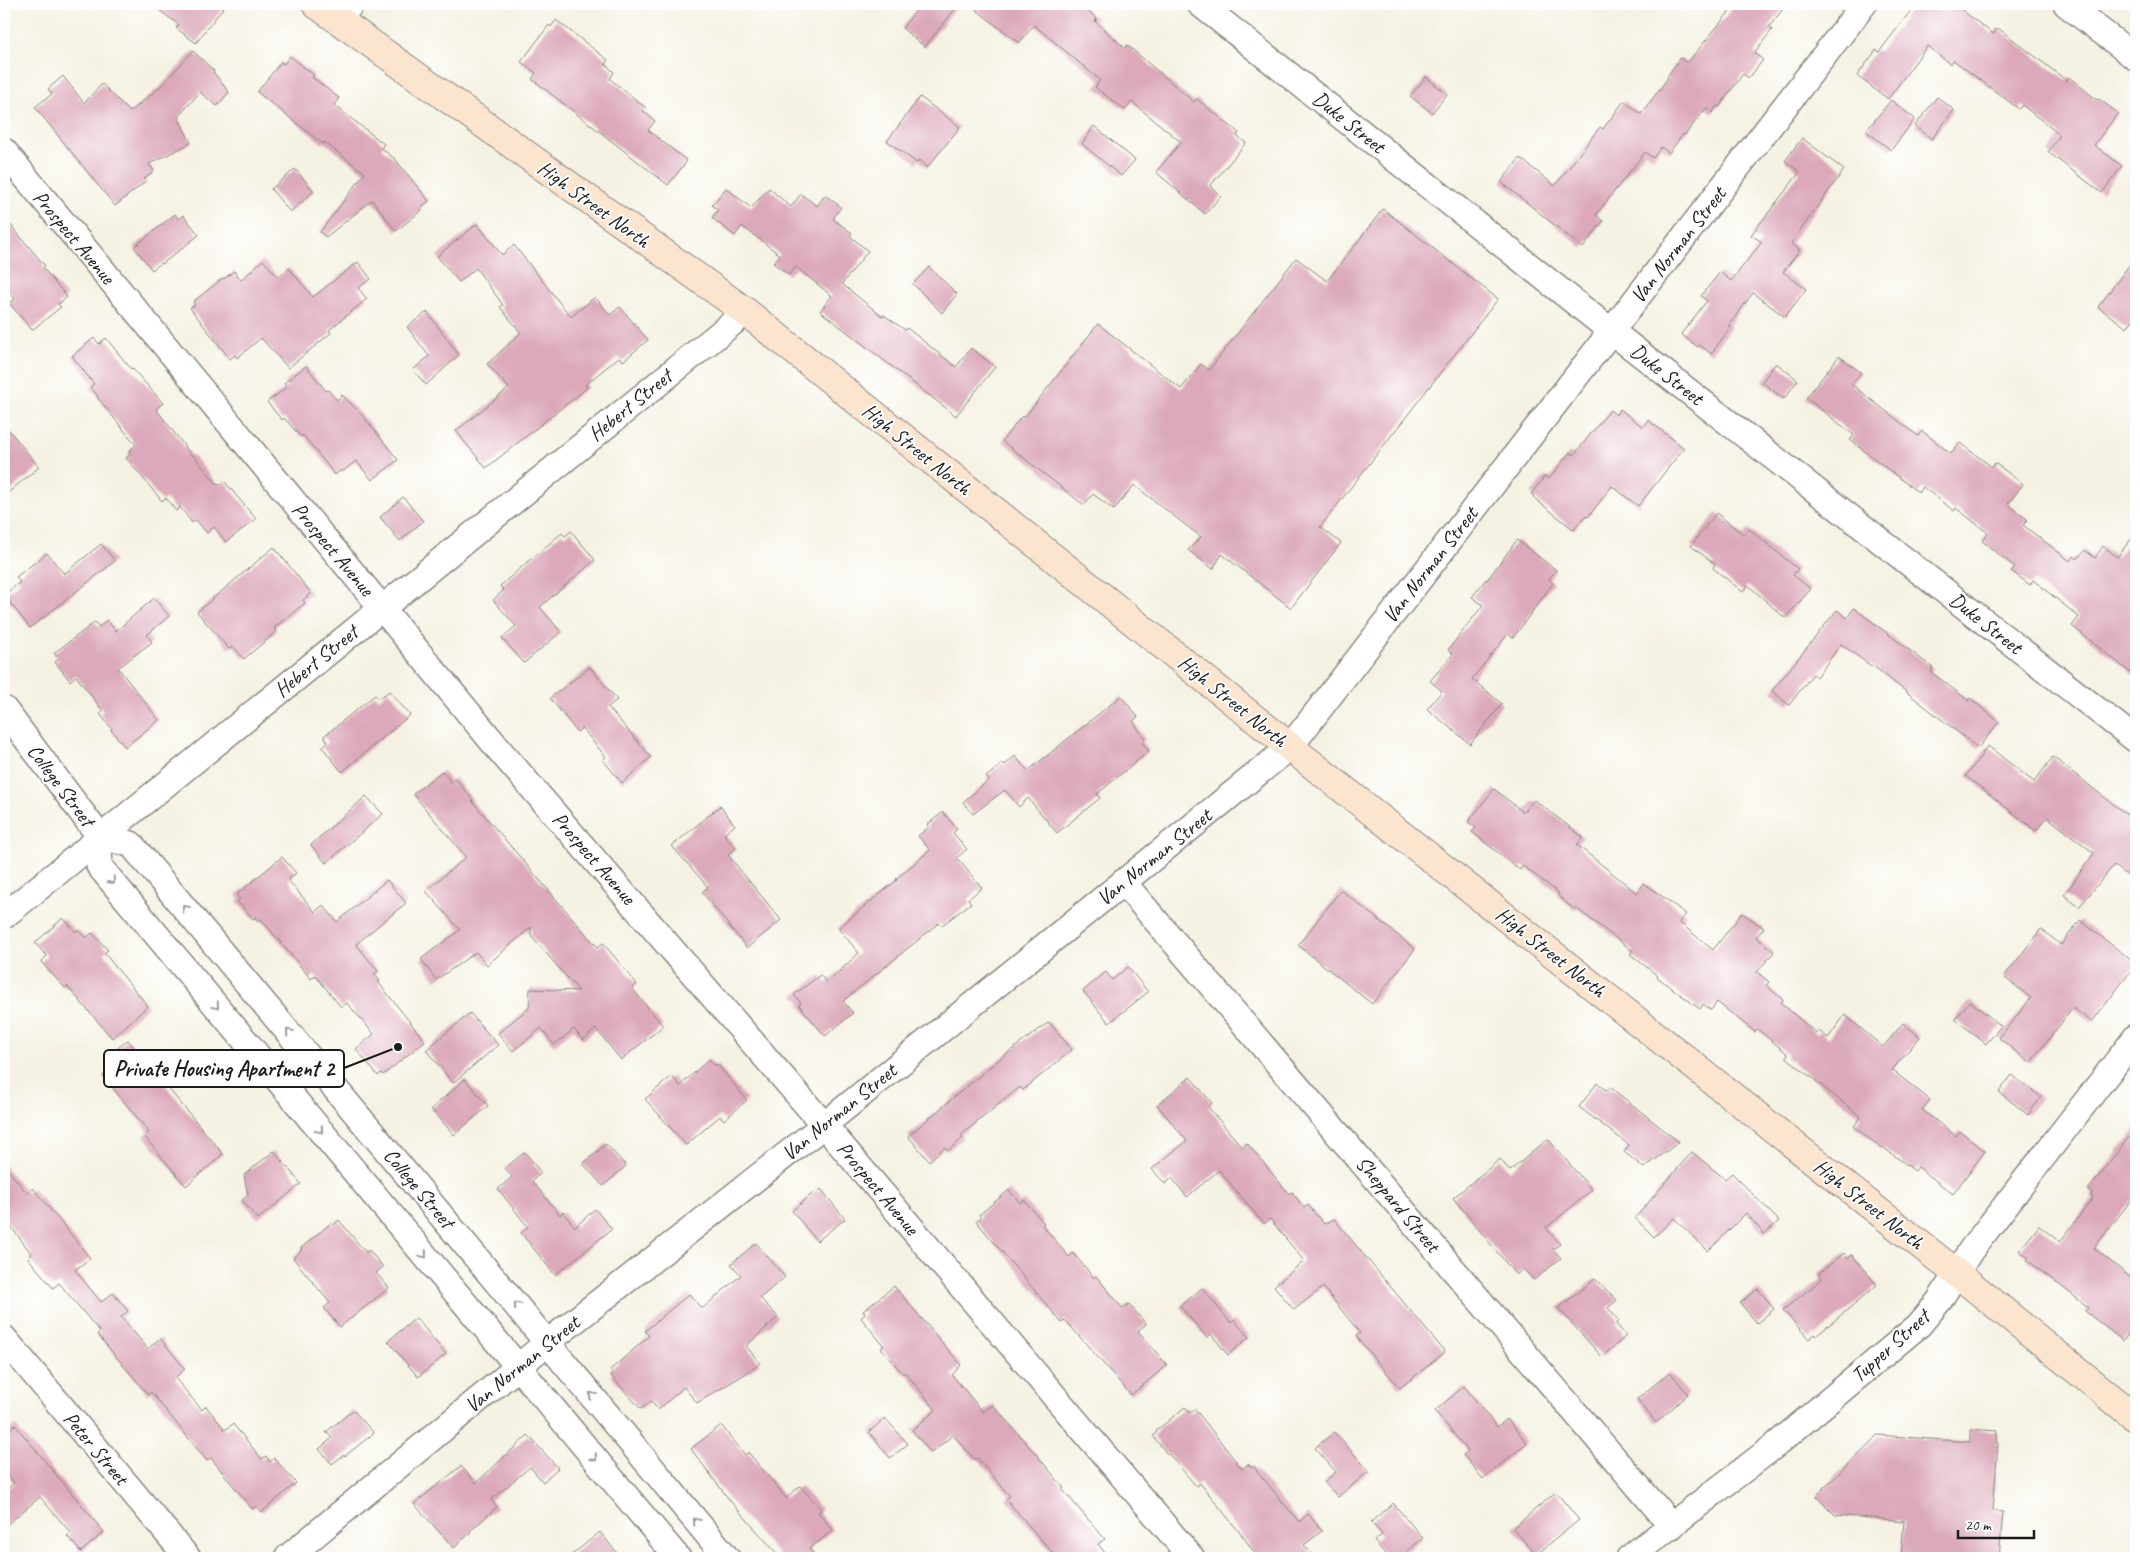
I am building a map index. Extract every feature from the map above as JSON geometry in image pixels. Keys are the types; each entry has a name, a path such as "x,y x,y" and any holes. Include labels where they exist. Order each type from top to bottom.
{"main road":[{"name":"High Street North","path":"316,4 344,12 746,312 1290,747 1956,1272 2136,1418"}],"street":[{"name":"Duke Street","path":"1200,4 1611,331 2136,740"},
{"name":"Van Norman Street","path":"287,1558 518,1366 824,1124 1290,747 1864,4"},
{"path":"2066,4 2136,58"},
{"name":"Prospect Avenue","path":"4,151 501,752 824,1124 1192,1558"},
{"name":"Hebert Street","path":"4,916 746,312"},
{"name":"College Street","path":"4,709 100,837 99,866 678,1558"},
{"name":"College Street","path":"100,837 131,844 727,1558"},
{"name":"Sheppard Street","path":"1123,882 1672,1526"},
{"name":"Tupper Street","path":"1629,1558 1778,1444 1919,1325 1939,1301 1956,1272 2136,1037"},
{"name":"Peter Street","path":"4,1338 188,1558"}],"building":[{"path":"151,4 226,4 196,43 176,28 179,25"},
{"path":"921,4 959,4 925,47 902,28"},
{"path":"969,4 1079,4 1097,19 1095,21 1125,48 1127,45 1194,102 1197,99 1239,133 1237,136 1246,143 1210,186 1221,196 1205,214 1156,172 1181,142 1132,102 1125,110 1095,87 1100,80 1034,25 1019,43"},
{"path":"1736,4 1787,4 1769,27 1772,30 1754,53 1763,60 1749,78 1743,74 1719,107 1717,106 1712,113 1706,108 1669,153 1661,147 1653,158 1645,152 1596,215 1603,221 1583,248 1501,182 1520,158 1555,186 1600,127 1603,129 1624,101 1641,114 1668,78 1680,58 1687,63"},
{"path":"1916,4 1954,4 1993,34 1998,28 2067,81 2069,77 2097,100 2099,99 2118,113 2094,145 2122,166 2102,193 2048,152 2060,135 2022,105 2019,109 1953,60 1950,64 1927,46 1888,99 1857,76 1876,50 1879,52"},
{"path":"556,20 608,60 605,64 614,72 610,79 646,108 643,111 655,121 648,130 687,161 668,185 532,79 536,73 521,62 549,25 551,27"},
{"path":"193,51 214,71 229,92 217,106 200,92 178,117 191,143 149,164 154,171 144,179 146,181 115,206 35,107 52,94 48,89 63,76 84,103 102,84 130,112 161,86"},
{"path":"290,56 314,75 312,77 339,98 334,105 384,144 381,148 395,159 429,201 420,208 422,210 396,231 372,200 326,237 320,232 365,173 324,142 323,144 257,92 281,62 284,64"},
{"path":"1426,77 1447,94 1432,113 1410,96"},
{"path":"920,97 960,127 927,168 919,160 917,163 887,141"},
{"path":"1937,97 1954,110 1932,139 1915,126"},
{"path":"1891,100 1915,119 1891,150 1866,131"},
{"path":"1094,126 1135,160 1121,176 1082,144"},
{"path":"1802,138 1844,170 1791,243 1800,250 1783,272 1806,289 1785,317 1753,293 1729,325 1731,327 1711,354 1681,334 1707,301 1701,296 1720,272 1731,281 1762,242 1751,235 1800,172 1785,161"},
{"path":"295,169 314,191 290,212 271,189"},
{"path":"726,188 751,208 769,188 791,207 801,194 817,206 825,195 841,207 833,219 852,233 850,236 868,251 842,284 883,317 884,315 905,330 907,328 956,367 971,348 995,367 956,416 820,311 832,296 796,267 789,275 773,263 780,255 742,226 735,236 712,218 718,210 712,205"},
{"path":"1383,209 1498,299 1320,527 1341,543 1291,608 1222,554 1213,569 1188,550 1201,537 1134,485 1114,510 1093,494 1084,505 1002,441 1022,416 1024,418 1098,324 1181,389 1201,364 1209,370 1296,258 1327,281"},
{"path":"175,214 178,219 183,215 199,235 152,270 134,247"},
{"path":"4,217 45,266 43,268 67,297 58,304 61,307 32,330 9,303 15,299 4,285"},
{"path":"477,224 502,255 514,245 571,317 595,297 610,315 620,307 648,340 623,361 619,357 585,385 588,387 486,468 456,431 509,388 487,364 521,333 500,307 503,305 476,268 459,282 437,256"},
{"path":"2136,256 2136,315 2127,328 2098,307"},
{"path":"263,260 278,277 289,268 313,297 358,262 371,279 358,288 367,299 329,330 331,333 288,368 261,338 237,358 235,355 230,359 190,308 195,305 193,302 223,278 234,271 241,280"},
{"path":"929,267 957,294 942,313 913,284"},
{"path":"427,312 459,355 426,385 413,370 429,356 407,327"},
{"path":"94,338 99,344 106,338 131,369 163,403 156,409 192,456 217,484 220,485 224,481 256,519 226,542 214,527 207,533 196,520 192,523 180,507 176,511 166,498 162,501 126,458 130,454 129,451 136,445 97,397 90,387 94,384 72,356"},
{"path":"1839,356 1861,373 1851,384 1918,436 1922,431 1951,454 1960,443 1992,467 1995,463 2023,484 2008,504 2028,520 2023,525 2070,561 2074,556 2077,559 2085,550 2095,558 2103,546 2117,557 2136,533 2136,677 2072,626 2079,617 2033,580 2030,585 2011,571 2015,567 1982,541 1988,533 1956,508 1954,511 1923,487 1919,493 1850,440 1854,435 1806,398"},
{"path":"1776,363 1798,380 1784,399 1762,382"},
{"path":"306,366 326,391 328,390 337,400 342,395 364,417 398,460 372,480 356,461 335,475 303,435 301,437 284,418 282,420 267,402 287,387 284,383"},
{"path":"1620,409 1643,427 1648,420 1684,448 1638,506 1612,486 1588,517 1585,516 1574,530 1531,494 1545,476 1549,479 1570,452 1574,455 1610,410 1616,415"},
{"path":"4,424 39,467 4,496"},
{"path":"403,497 423,521 400,541 380,517"},
{"path":"1716,513 1744,535 1749,529 1798,569 1793,575 1811,589 1785,618 1748,585 1743,592 1713,568 1715,564 1691,546"},
{"path":"571,531 595,560 540,607 561,632 524,663 502,638 516,626 493,600 504,590 500,586 562,533 565,536"},
{"path":"1517,540 1556,570 1549,579 1553,583 1513,638 1508,634 1472,679 1502,704 1470,744 1427,709 1442,691 1430,681 1453,654 1448,650 1483,605 1472,597"},
{"path":"101,544 115,561 30,628 4,595 20,582 16,577 47,553 64,574"},
{"path":"274,547 311,593 303,600 305,603 274,628 277,631 244,659 233,646 229,649 197,612"},
{"path":"154,598 169,616 147,635 152,642 118,668 159,720 125,747 100,714 103,711 76,676 70,681 55,662 59,659 54,653 95,622 99,627 107,620 116,631"},
{"path":"1854,608 1933,668 1931,672 1969,701 1970,698 1999,722 1978,748 1872,665 1841,644 1817,677 1813,674 1789,705 1772,691 1837,610 1847,618"},
{"path":"590,667 617,700 608,707 651,757 622,783 603,760 606,757 582,728 577,732 550,698"},
{"path":"389,691 410,715 342,772 322,747 328,742 324,736 375,695 379,699"},
{"path":"1121,696 1138,717 1133,721 1145,739 1142,742 1149,751 1097,794 1100,798 1057,833 1028,798 1019,807 1005,790 973,814 963,802 989,780 986,777 1015,756 1028,771"},
{"path":"1988,746 2034,782 2053,757 2136,822 2136,882 2114,865 2079,907 2064,895 2094,853 2047,817 2036,831 1966,776"},
{"path":"442,771 451,782 455,778 472,801 591,940 598,947 603,943 637,984 632,988 663,1026 621,1060 596,1029 583,1040 574,1029 554,1045 541,1028 513,1051 498,1033 529,1008 530,989 579,991 531,936 531,927 487,965 476,952 436,980 421,959 460,930 426,891 466,857 413,794"},
{"path":"1494,789 1523,812 1534,800 1583,837 1577,845 1637,893 1644,883 1686,914 1679,922 1713,950 1742,913 1764,928 1756,937 1774,952 1757,972 1769,982 1766,985 1783,1000 1781,1003 1817,1034 1819,1031 1828,1038 1845,1015 1883,1047 1903,1023 1920,1037 1892,1070 1930,1100 1922,1110 1956,1136 1960,1131 1985,1151 1953,1194 1918,1167 1915,1171 1884,1148 1882,1149 1854,1126 1861,1117 1786,1057 1788,1054 1757,1029 1755,1032 1717,1002 1711,1010 1703,1004 1700,1009 1630,954 1633,951 1576,908 1575,910 1557,895 1559,893 1523,866 1520,870 1472,832 1476,828 1468,822"},
{"path":"366,796 383,814 326,863 311,845"},
{"path":"720,806 735,825 724,834 736,848 728,855 781,920 747,948 702,892 708,887 672,846"},
{"path":"943,812 957,829 953,833 967,849 957,858 982,888 968,899 971,903 941,926 939,923 843,1001 853,1013 825,1036 799,1005 801,1003 794,995 820,975 827,983 859,953 838,928 897,880 930,850 918,836 929,827 927,825"},
{"path":"282,857 296,873 288,880 315,912 323,905 337,922 387,880 406,903 356,944 378,971 374,974 380,981 378,982 425,1041 383,1075 381,1073 378,1076 356,1049 374,1034 347,1003 341,1007 315,975 311,979 261,919 258,921 255,917 253,919 237,901 240,899 236,895"},
{"path":"1341,890 1415,949 1372,1004 1298,945"},
{"path":"63,918 76,932 78,930 86,938 92,933 108,950 104,953 148,1006 112,1038 67,986 65,988 41,962 47,956 35,943"},
{"path":"2080,920 2136,964 2092,1022 2073,1008 2030,1063 1999,1038 2031,998 2004,977 2041,929 2061,945"},
{"path":"1128,967 1148,992 1109,1023 1083,991 1106,972 1112,980"},
{"path":"1970,1001 2001,1026 1986,1044 1955,1019"},
{"path":"470,1013 498,1045 453,1083 426,1050"},
{"path":"1049,1022 1072,1050 1023,1090 1020,1087 961,1135 963,1138 948,1151 945,1147 929,1161 908,1136 997,1061"},
{"path":"128,1040 223,1154 186,1186 144,1136 149,1132 103,1076 116,1065 109,1055"},
{"path":"709,1059 715,1066 717,1064 747,1100 724,1120 720,1116 686,1145 645,1099 672,1076 680,1086"},
{"path":"2012,1075 2041,1097 2028,1115 1999,1092"},
{"path":"1190,1077 1212,1103 1208,1107 1242,1147 1247,1143 1289,1194 1292,1192 1304,1208 1308,1205 1324,1224 1334,1219 1445,1352 1400,1388 1356,1336 1360,1333 1323,1287 1294,1310 1274,1286 1304,1261 1270,1219 1264,1224 1219,1170 1187,1197 1172,1178 1165,1184 1152,1169 1187,1141 1157,1105"},
{"path":"465,1079 488,1106 454,1135 431,1109"},
{"path":"1597,1083 1607,1091 1610,1087 1679,1142 1644,1168 1624,1152 1629,1145 1579,1107"},
{"path":"2136,1128 2136,1194 2094,1248 2136,1282 2136,1343 2127,1335 2123,1341 2085,1311 2088,1307 2027,1260 2029,1258 2019,1251 2039,1226 2060,1242 2093,1198 2091,1196 2092,1193 2088,1190"},
{"path":"1548,1139 1592,1190 1546,1228 1560,1244 1553,1249 1561,1258 1534,1280 1523,1269 1516,1275 1453,1198 1500,1159 1510,1171"},
{"path":"606,1144 626,1166 603,1186 583,1164"},
{"path":"274,1151 301,1184 258,1219 242,1200 248,1195 244,1175"},
{"path":"525,1152 541,1173 532,1181 560,1215 563,1212 575,1227 595,1209 612,1229 555,1275 521,1233 528,1227 498,1189 512,1177 505,1168"},
{"path":"1692,1152 1725,1179 1732,1173 1779,1221 1764,1234 1746,1213 1708,1251 1674,1218 1654,1237 1635,1218"},
{"path":"4,1165 27,1193 33,1188 90,1258 75,1270 101,1302 113,1293 128,1311 121,1317 148,1349 160,1338 185,1369 175,1378 202,1410 206,1406 225,1430 233,1424 262,1459 266,1456 270,1462 274,1458 296,1483 262,1512 256,1506 252,1509 211,1458 207,1461 151,1392 148,1395 97,1334 100,1332 59,1283 53,1288 28,1258 32,1254 4,1218"},
{"path":"821,1189 845,1219 817,1241 792,1211 815,1191 817,1192"},
{"path":"1009,1190 1020,1203 1024,1200 1069,1257 1073,1253 1094,1278 1096,1276 1123,1309 1129,1304 1146,1324 1138,1331 1167,1365 1131,1395 1065,1320 1062,1323 976,1221 981,1218 979,1215"},
{"path":"339,1220 366,1253 369,1250 383,1267 376,1273 389,1288 340,1327 324,1308 330,1303 293,1258 302,1250 301,1248 331,1223 333,1225"},
{"path":"756,1243 785,1277 760,1298 778,1317 746,1346 760,1363 697,1403 684,1387 658,1410 651,1401 641,1409 611,1376 613,1374 610,1370 649,1336 645,1331 689,1294 702,1309 741,1275 731,1264"},
{"path":"1844,1253 1848,1259 1852,1255 1877,1285 1816,1336 1815,1334 1809,1339 1783,1310 1822,1279 1818,1274"},
{"path":"1595,1279 1617,1300 1608,1308 1619,1321 1616,1324 1626,1336 1602,1357 1558,1308"},
{"path":"894,1286 961,1365 952,1375 983,1412 993,1405 1040,1459 1064,1488 1062,1489 1105,1539 1098,1544 1109,1558 1057,1558 1006,1499 1010,1496 977,1458 975,1460 953,1435 931,1453 912,1430 936,1410 905,1372 903,1374 881,1348 884,1346 861,1318 865,1314 863,1311"},
{"path":"1202,1288 1231,1323 1234,1320 1249,1337 1228,1355 1211,1334 1207,1338 1180,1306"},
{"path":"1758,1289 1774,1309 1757,1323 1740,1303"},
{"path":"416,1318 446,1354 418,1377 388,1341"},
{"path":"1670,1372 1688,1394 1656,1423 1637,1399"},
{"path":"1464,1386 1497,1427 1507,1419 1527,1443 1483,1479 1463,1455 1468,1451 1435,1411"},
{"path":"1185,1407 1190,1413 1195,1409 1242,1469 1248,1464 1251,1468 1253,1466 1299,1522 1308,1514 1322,1531 1304,1545 1315,1558 1258,1558 1200,1483 1196,1486 1168,1455 1153,1436 1156,1431"},
{"path":"353,1410 374,1433 332,1464 319,1449 332,1438 326,1432"},
{"path":"885,1418 908,1444 890,1458 869,1432"},
{"path":"15,1425 104,1532 81,1552 67,1536 71,1533 40,1497 4,1527 4,1492 14,1483 4,1470 4,1435"},
{"path":"721,1425 745,1455 748,1452 786,1498 800,1486 822,1510 818,1512 833,1530 809,1549 817,1558 781,1558 731,1502 691,1449"},
{"path":"1970,1429 1997,1431 1996,1443 1998,1443 1993,1511 2003,1512 1999,1558 1901,1558 1904,1521 1835,1515 1816,1496 1878,1435 1970,1442"},
{"path":"1334,1432 1369,1471 1338,1497 1324,1482 1336,1472 1315,1448"},
{"path":"528,1435 558,1468 543,1482 530,1467 491,1500 497,1507 454,1548 414,1504 461,1466 476,1483"},
{"path":"1556,1492 1579,1520 1536,1555 1513,1528"},
{"path":"1393,1503 1423,1538 1399,1558 1389,1558 1374,1541 1382,1535 1371,1522"},
{"path":"600,1532 621,1558 568,1558"}],"place":[{"name":"Private Housing Apartment 2","path":"398,1047"}]}
